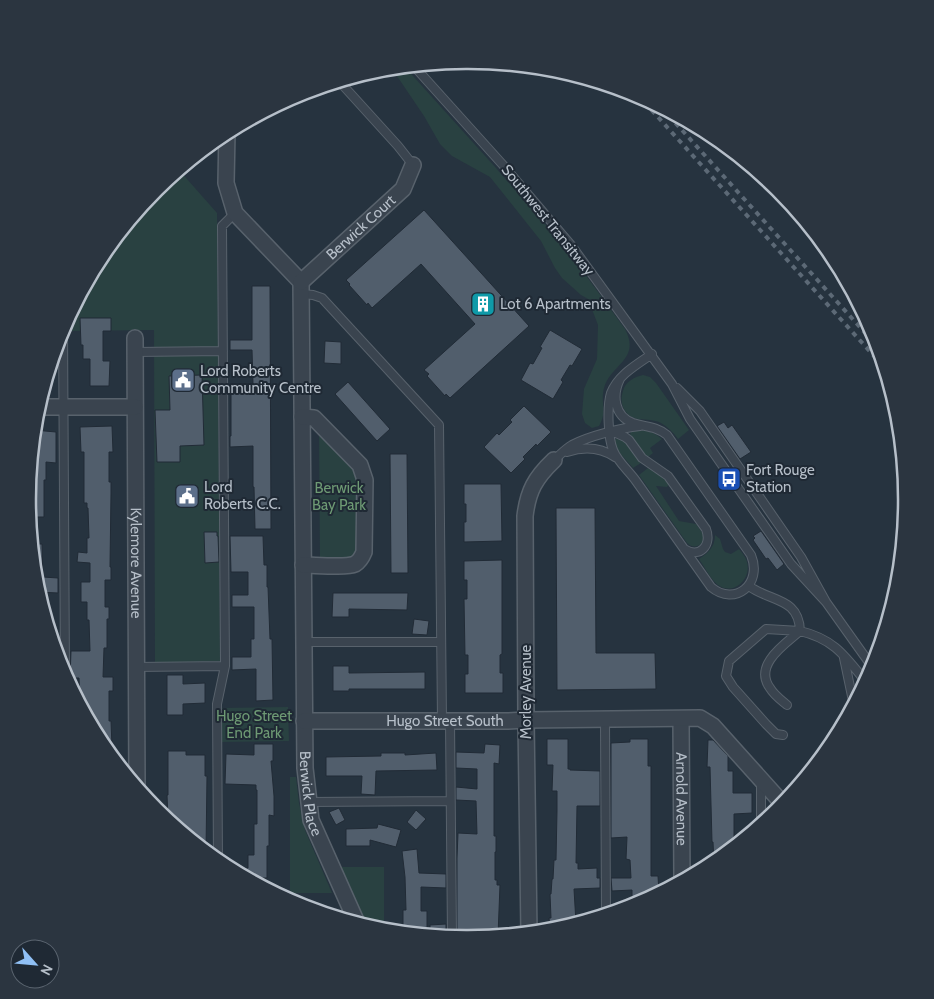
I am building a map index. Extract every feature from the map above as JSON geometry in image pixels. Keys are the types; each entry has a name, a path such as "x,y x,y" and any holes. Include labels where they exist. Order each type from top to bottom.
{"street":[{"path":"227,142 226,183 235,213 301,288"},
{"name":"Berwick Court","path":"301,288 403,189 413,165"},
{"name":"Berwick Place","path":"301,288 305,768 311,820 354,915"},
{"name":"Kylemore Avenue","path":"135,345 137,777"},
{"path":"47,408 136,407"},
{"path":"302,417 314,418 360,465 365,480 364,552 361,559 356,564 348,566 303,565"},
{"name":"Morley Avenue","path":"529,926 526,511 529,496 538,476 554,460"},
{"name":"Hugo Street South","path":"304,721 508,721 700,718 713,726 761,780"},
{"name":"Arnold Avenue","path":"681,719 682,873"},
{"path":"761,780 778,798"}],"lane":[{"name":"Southwest Transitway","path":"419,71 503,164 571,245 652,354 672,384 690,419 783,553 826,602"},
{"path":"344,87 413,165"},
{"path":"218,851 217,704 225,666 222,226 235,213"},
{"path":"301,288 322,298 439,425 441,642 450,801 452,929"},
{"path":"135,345 223,351"},
{"path":"63,351 65,653"},
{"path":"622,464 612,448 608,412 611,393 625,373 652,354"},
{"path":"554,460 565,453 577,449 594,448 610,453 632,475 711,587 721,593 733,594 744,590 748,586 752,581 755,569 751,555 670,439 657,428 634,424 620,414 615,397 620,379"},
{"name":"Southwest Transitway","path":"672,384 700,411 801,556 826,602 867,659"},
{"path":"554,460 573,445 584,440 610,432 645,426"},
{"path":"610,432 625,437 642,458 668,476 706,529 708,540 703,550 691,552 682,547"},
{"path":"748,586 760,594 780,601 794,609 800,622 800,630 768,661 766,671 766,680 769,688 787,705"},
{"path":"783,735 776,734 766,724 733,687 726,676 729,661 766,629 800,630 824,639 835,646 860,675"},
{"path":"303,642 441,642"},
{"path":"844,655 852,692"},
{"path":"136,668 225,666"},
{"path":"605,719 606,907"},
{"path":"761,780 761,814"},
{"path":"308,802 450,801"}],"green space":[{"path":"410,72 568,251 625,329 629,339 629,348 627,355 612,373 604,388 603,416 599,426 592,428 585,423 582,414 584,389 597,359 598,325 588,299 562,278 541,241 490,177 452,156 440,144 396,75"},
{"name":"Lord Roberts C.C.","path":"184,175 217,213 220,661 155,663 154,330 71,331 94,284 125,237 162,195"},
{"path":"643,375 650,377 656,383 689,430 678,439 661,423 635,418 626,413 622,401 623,391 626,385 633,379"},
{"path":"638,430 651,432 662,439 650,448 653,453 648,457 630,435 631,432"},
{"name":"Berwick Bay Park","path":"319,432 355,469 359,482 359,548 354,557 343,560 320,561"},
{"path":"620,438 641,463 633,468 618,451 615,440"},
{"path":"648,468 661,476 669,484 667,487 656,486 679,521 696,524 703,535 701,544 693,546 687,543 639,475"},
{"path":"715,535 720,539 725,552 731,554 739,549 746,560 747,574 744,580 735,587 724,588 715,583 699,559 714,543"},
{"name":"Hugo Street End Park","path":"288,707 289,741 220,742 220,708"},
{"path":"290,777 296,777 305,830 332,893 293,893 290,890"},
{"path":"339,867 384,867 384,922 361,917"}],"building":[{"name":"Lot 6 Apartments","path":"424,210 529,326 450,398 446,394 445,396 424,370 475,324 421,264 372,308 368,303 367,305 346,280"},
{"path":"252,286 270,286 271,529 255,529 253,446 230,447 231,384 253,384 252,350 230,350 230,340 252,340"},
{"path":"80,318 111,318 111,331 103,331 103,361 110,361 109,386 90,386 90,359 83,359"},
{"path":"550,330 582,349 561,380 563,382 553,399 521,380 530,363 533,364"},
{"path":"325,341 341,342 341,364 324,363"},
{"path":"202,375 204,445 180,446 180,462 157,462 155,410 170,410 169,376"},
{"path":"348,382 390,429 377,441 335,394"},
{"path":"524,406 551,432 523,457 525,459 511,473 484,447 497,433 499,435 512,422 510,420"},
{"path":"724,422 728,428 732,425 751,452 740,459 717,426"},
{"path":"112,426 113,452 109,452 109,482 111,482 111,580 105,580 105,607 109,607 109,619 107,619 107,648 104,648 103,677 113,677 113,691 109,691 109,721 111,721 112,743 81,690 79,678 75,678 70,667 71,651 90,651 87,602 81,602 81,582 90,582 90,563 77,562 78,552 87,553 87,538 89,538 88,508 87,503 84,503 84,452 81,452 80,427"},
{"path":"42,431 56,432 56,463 46,462 44,517 37,517 36,500 37,471"},
{"path":"390,454 407,454 408,573 391,573"},
{"path":"464,484 501,484 502,541 464,542 466,504 464,504"},
{"path":"556,508 595,508 596,653 655,653 656,689 557,690"},
{"path":"761,531 784,564 777,570 768,558 766,559 753,540 755,538 753,536"},
{"path":"204,532 217,532 219,562 205,563"},
{"path":"230,536 263,536 264,565 267,565 270,639 272,639 273,700 256,701 256,669 232,670 232,657 251,657 251,639 254,639 254,607 232,607 232,595 248,595 248,572 231,572"},
{"path":"39,544 42,544 43,572"},
{"path":"502,560 502,654 500,655 500,673 503,673 503,693 465,693 468,655 465,655 464,599 467,599 467,580 464,580 464,561"},
{"path":"44,577 58,578 58,593 47,592"},
{"path":"333,593 408,593 407,610 349,609 349,617 332,617"},
{"path":"414,619 429,621 427,635 412,634"},
{"path":"333,666 349,666 349,673 425,672 425,689 349,689 349,691 333,691"},
{"path":"167,675 183,675 183,684 205,683 205,703 183,704 183,715 167,715"},
{"path":"547,739 568,739 568,769 600,771 600,806 577,806 576,863 578,863 578,869 597,868 600,888 574,889 576,917 549,922 549,918 551,918 550,894 554,860 556,860 557,791 552,791 553,765 547,765"},
{"path":"630,739 648,739 648,766 651,766 651,876 658,876 659,886 632,897 632,890 612,891 611,878 631,878 630,860 626,859 627,837 611,838 611,743 630,742"},
{"path":"708,740 713,740 728,756 728,771 733,771 733,793 752,793 752,813 734,814 734,837 713,852 710,767 707,767"},
{"path":"254,744 273,744 273,761 271,761 274,816 269,815 267,878 261,878 244,868 248,868 248,855 254,855 254,824 257,824 256,785 225,784 226,754 254,755"},
{"path":"485,744 500,745 499,764 494,763 495,880 497,880 497,885 500,885 498,929 457,930 458,833 477,834 476,801 456,800 456,787 477,789 477,769 456,768 456,752 484,753"},
{"path":"168,751 186,751 186,755 205,755 205,776 207,776 206,842 168,809"},
{"path":"381,753 405,753 405,755 436,753 437,770 376,771 375,795 361,794 362,776 326,776 326,757 381,756"},
{"path":"339,808 345,820 336,825 329,812"},
{"path":"416,810 426,819 416,830 407,822"},
{"path":"378,824 401,830 396,847 370,840 370,846 346,846 346,829 377,828"},
{"path":"417,849 419,873 446,874 446,888 421,887 421,911 427,911 427,928 403,926 403,910 406,910 402,851"},
{"path":"446,924 446,929 430,928 430,925"}],"railway":[{"path":"652,110 872,354"},
{"path":"675,122 863,330"}],"place":[{"name":"Lot 6 Apartments","path":"483,304"},
{"name":"Lord Roberts Community Centre","path":"183,380"},
{"name":"Fort Rouge Station","path":"729,479"},
{"name":"Lord Roberts C.C.","path":"187,496"}]}
